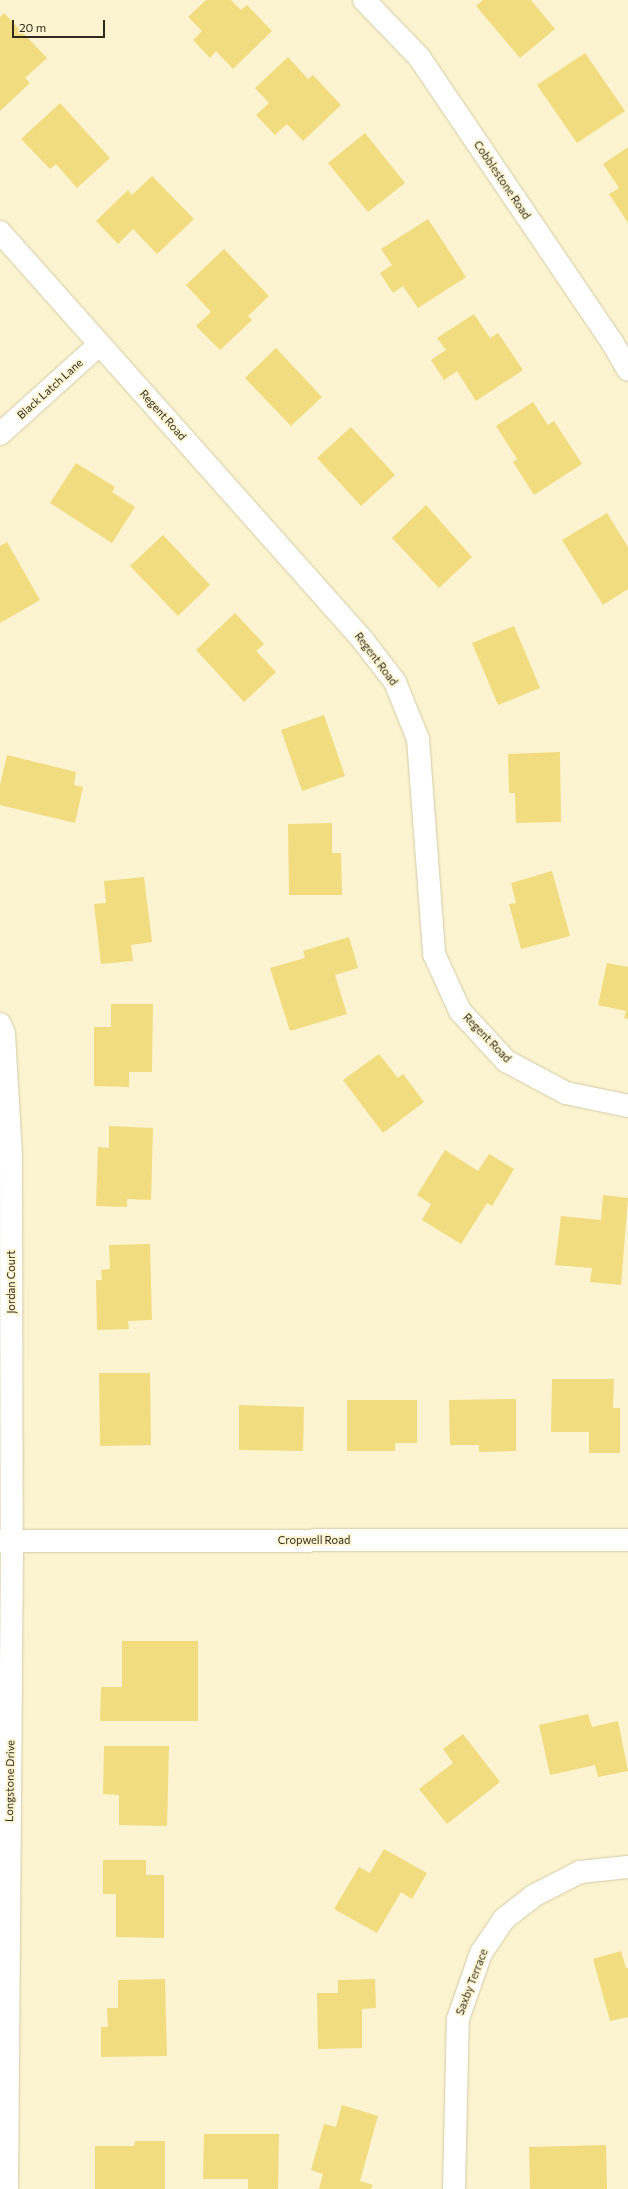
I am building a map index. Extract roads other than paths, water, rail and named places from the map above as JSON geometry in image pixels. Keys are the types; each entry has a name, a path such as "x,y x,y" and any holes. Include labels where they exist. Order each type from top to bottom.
{"street":[{"name":"Cobblestone Road","path":"364,0 418,57 612,342 628,370"},
{"name":"Regent Road","path":"0,232 362,639 395,682 418,739 434,954 460,1011 506,1061 566,1093 628,1106"},
{"name":"Black Latch Lane","path":"0,434 99,345"},
{"name":"Jordan Court","path":"0,1024 4,1034 11,1157 6,1541"},
{"name":"Cropwell Road","path":"6,1541 628,1540"},
{"name":"Longstone Drive","path":"6,1541 5,1899 7,2189"},
{"name":"Saxby Terrace","path":"454,2189 458,2019 481,1953 504,1919 533,1896 580,1872 628,1867"}]}
